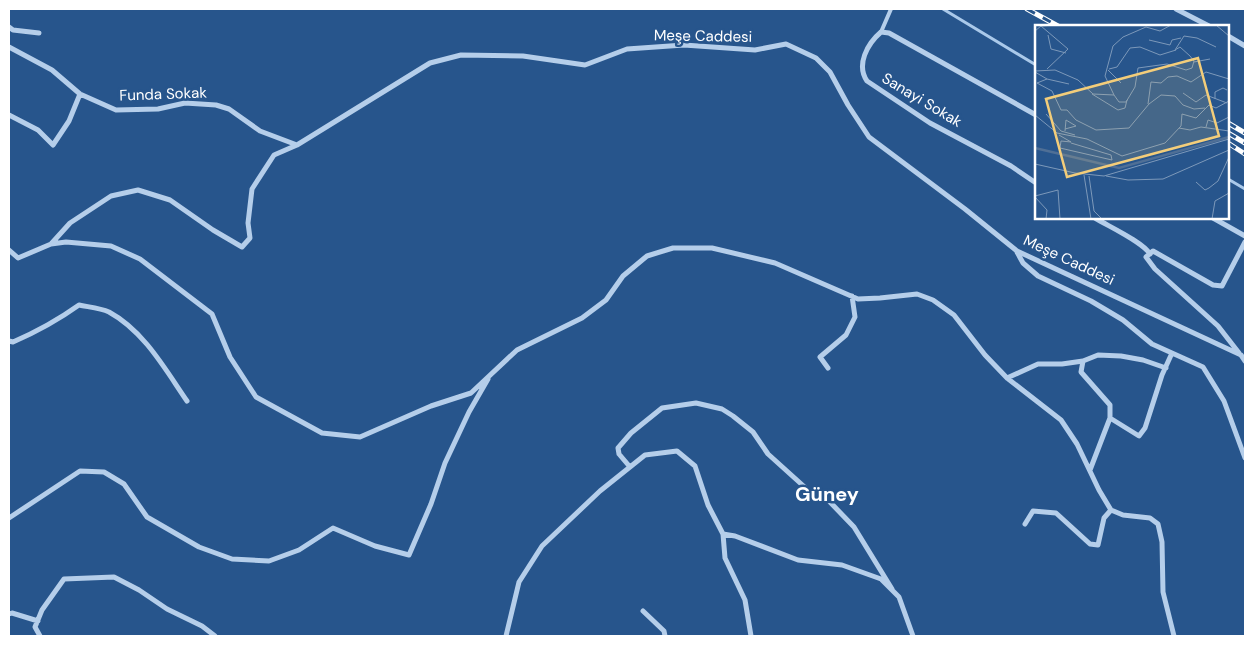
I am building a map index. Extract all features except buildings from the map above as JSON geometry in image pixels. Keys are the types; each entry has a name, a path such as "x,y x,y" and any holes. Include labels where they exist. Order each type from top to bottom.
{"street":[{"path":"1176,9 1207,25"},
{"path":"9,27 13,30 39,33"},
{"path":"881,32 889,33 903,40 1035,114"},
{"name":"Sanayi Sokak","path":"881,32 872,39 862,65 862,74 867,81 930,123 1011,166 1035,182"},
{"path":"1229,37 1245,46"},
{"name":"Meşe Caddesi","path":"9,250 18,258 51,244 70,223 111,196 138,190 170,200 213,230 242,247 250,238 248,223 252,189 274,155 296,145 430,63 461,56 523,56 585,65 627,49 684,45 755,50 786,44 816,58 830,72 848,105 869,137 965,209 1017,251 1241,356 1245,361"},
{"name":"Funda Sokak","path":"9,47 52,70 80,94 116,110 158,109 186,103 216,105 229,109 260,131 296,145"},
{"path":"9,115 38,130 53,145 70,121 80,94"},
{"path":"1097,219 1148,250 1150,254"},
{"path":"1215,219 1245,236"},
{"path":"51,244 66,242 112,246 140,259 212,314 230,357 256,398 322,433 360,437 431,406 471,393 517,350 582,318 606,300 624,276 647,256 673,248 712,248 757,258 775,263 858,299 916,294 933,300 954,315 1007,378 1061,420 1111,510 1123,515 1150,518 1158,524 1162,542 1163,592 1174,636"},
{"path":"1241,356 1218,326 1155,269 1146,257 1153,251 1213,285 1222,286 1245,242"},
{"path":"1017,251 1023,263 1038,276 1091,301 1123,320 1152,344 1203,367 1224,400 1245,458"},
{"path":"828,368 820,357 846,335 854,316 852,296"},
{"path":"9,341 13,342 37,332 79,305 107,311 129,326 158,358 186,401"},
{"path":"1110,418 1139,436 1145,428 1172,353"},
{"path":"1007,378 1038,364 1062,364 1083,361 1098,355 1121,356 1143,360 1166,368"},
{"path":"1083,361 1080,372 1110,405 1110,418 1090,470"},
{"path":"9,518 80,471 104,472 124,484 147,517 199,546 232,559 269,561 299,550 333,528 375,546 409,555 431,504 445,462 469,412 491,374"},
{"path":"630,467 619,454 618,448 631,433 662,408 696,402 722,410 752,432 768,454 809,491 828,500 854,527 892,589"},
{"path":"506,636 519,582 542,546 600,491 645,455 677,451 695,466 708,506 723,534 725,558 745,600 751,636"},
{"path":"1026,524 1033,511 1056,513 1090,544 1098,545 1104,518 1111,510"},
{"path":"723,534 735,536 798,560 842,565 881,579 900,597 913,636"},
{"path":"40,636 36,627 42,610 64,580 114,577 140,590 167,609 202,626 215,636"},
{"path":"643,611 664,631 665,636"},
{"path":"9,614 12,613 38,621"}],"lane":[{"path":"881,32 891,9"}],"waterway":[{"path":"943,9 1035,64"},
{"path":"1229,180 1245,189"}],"railway":[{"path":"1027,9 1056,25"},
{"path":"1229,124 1245,133"},
{"path":"1229,134 1245,143"},
{"path":"1229,144 1245,154"}],"district":[{"name":"Güney","path":"827,494"}]}
